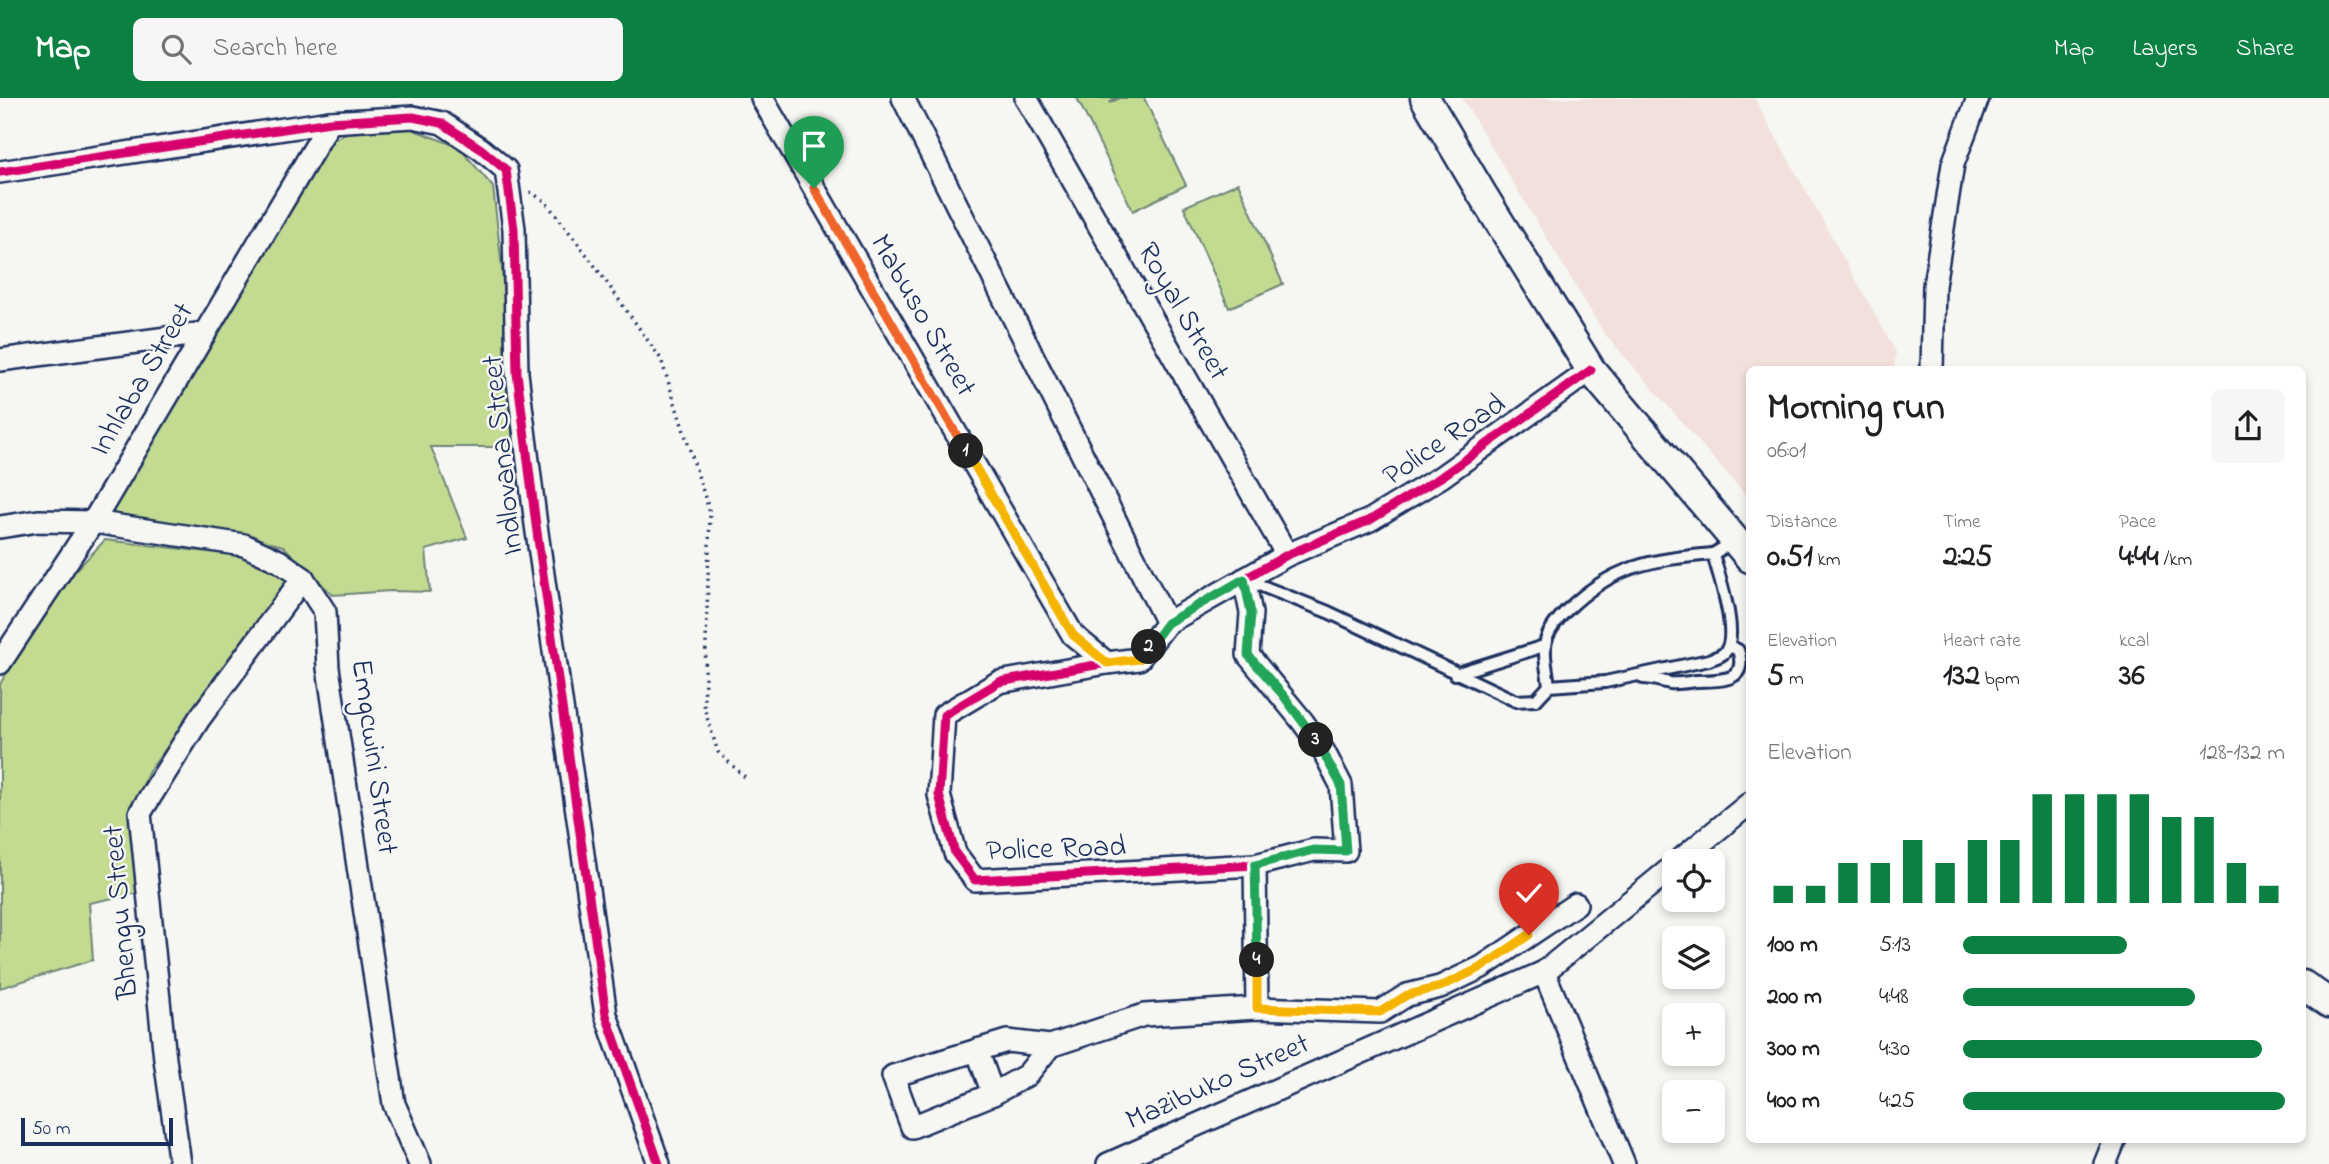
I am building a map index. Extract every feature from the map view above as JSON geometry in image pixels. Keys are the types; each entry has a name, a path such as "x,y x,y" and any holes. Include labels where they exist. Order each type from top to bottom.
{"main road":[{"path":"1425,98 1591,370 1733,551"},
{"path":"2306,987 2329,1003"}],"street":[{"name":"Mabuso Street","path":"762,98 1073,635 1107,663"},
{"path":"903,98 1167,623"},
{"name":"Royal Street","path":"1026,98 1287,555"},
{"path":"1932,366 1934,286 1953,164 1978,98"},
{"path":"0,172 330,122 413,117 442,123 481,149 506,170 507,178"},
{"name":"Inhlaba Street","path":"0,663 93,522 330,122"},
{"name":"Indlovana Street","path":"507,178 514,229 517,373 606,1015 659,1164"},
{"path":"0,360 205,333"},
{"name":"Police Road","path":"1244,579 1251,613 1248,655 1303,722 1324,752 1341,785 1346,851 1314,850 1255,865 975,880 955,853 940,794 944,715 999,682 1139,659 1167,623 1244,579 1287,555 1370,520 1441,477 1591,370"},
{"name":"Emgcwini Street","path":"0,527 38,521 93,522 244,545 279,561 303,578 326,612 328,668 394,1104 419,1164"},
{"name":"Bhengu Street","path":"180,1164 165,1059 140,813 199,719 303,578"},
{"path":"1694,849 1746,806"},
{"path":"1255,865 1257,1008"},
{"name":"Mazibuko Street","path":"1108,1164 1544,972 1662,875"},
{"path":"1050,1046 1027,1076 993,1094 912,1128 893,1076 1007,1041 1050,1046 1144,1015 1257,1008 1380,1012 1407,995 1440,987 1482,967 1576,904"},
{"path":"1544,972 1624,1164"},
{"path":"976,1050 993,1094"}],"lane":[{"path":"1244,579 1328,612 1516,701 1536,700 1549,686 1605,682 1709,660 1724,654 1729,646 1733,551 1663,559 1617,572 1581,596 1557,620 1544,646 1549,686"},
{"path":"1455,674 1544,646"},
{"path":"1622,678 1653,678 1670,683 1729,680 1738,672 1742,662 1738,650 1729,646"}],"path":[{"path":"507,178 545,201 590,258 661,359 710,513 704,708 718,752 746,778"}],"shaded area":[{"path":"1462,98 1754,98 1896,352 1894,366 1746,366 1746,495 1604,333"}],"green space":[{"path":"1077,98 1116,98 1109,103 1120,98 1144,98 1186,185 1133,211"},
{"path":"406,127 459,147 493,187 502,268 513,447 431,447 467,538 426,550 430,592 391,591 333,595 283,546 213,528 104,515 313,152 353,129"},
{"path":"1238,183 1283,284 1229,308 1184,207"},
{"path":"105,540 242,556 273,567 294,581 149,771 132,810 143,892 89,903 93,960 0,988 0,684 55,592"}],"cycle path":[{"path":"0,172 330,122 413,117 442,123 481,149 506,170 514,229 517,373 606,1015 659,1164"},
{"path":"1244,579 1251,613 1248,655 1303,722 1324,752 1341,785 1346,851 1314,850 1255,865 975,880 955,853 939,795 944,715 999,682 1139,659 1167,623 1287,555 1370,520 1441,477 1591,370"}],"route":[{"path":"814,188 1073,635 1107,663 1139,659 1167,623 1244,579 1251,613 1248,655 1303,722 1324,752 1341,785 1346,851 1314,850 1255,865 1257,1008 1380,1012 1407,995 1440,987 1482,967 1529,935"}]}
